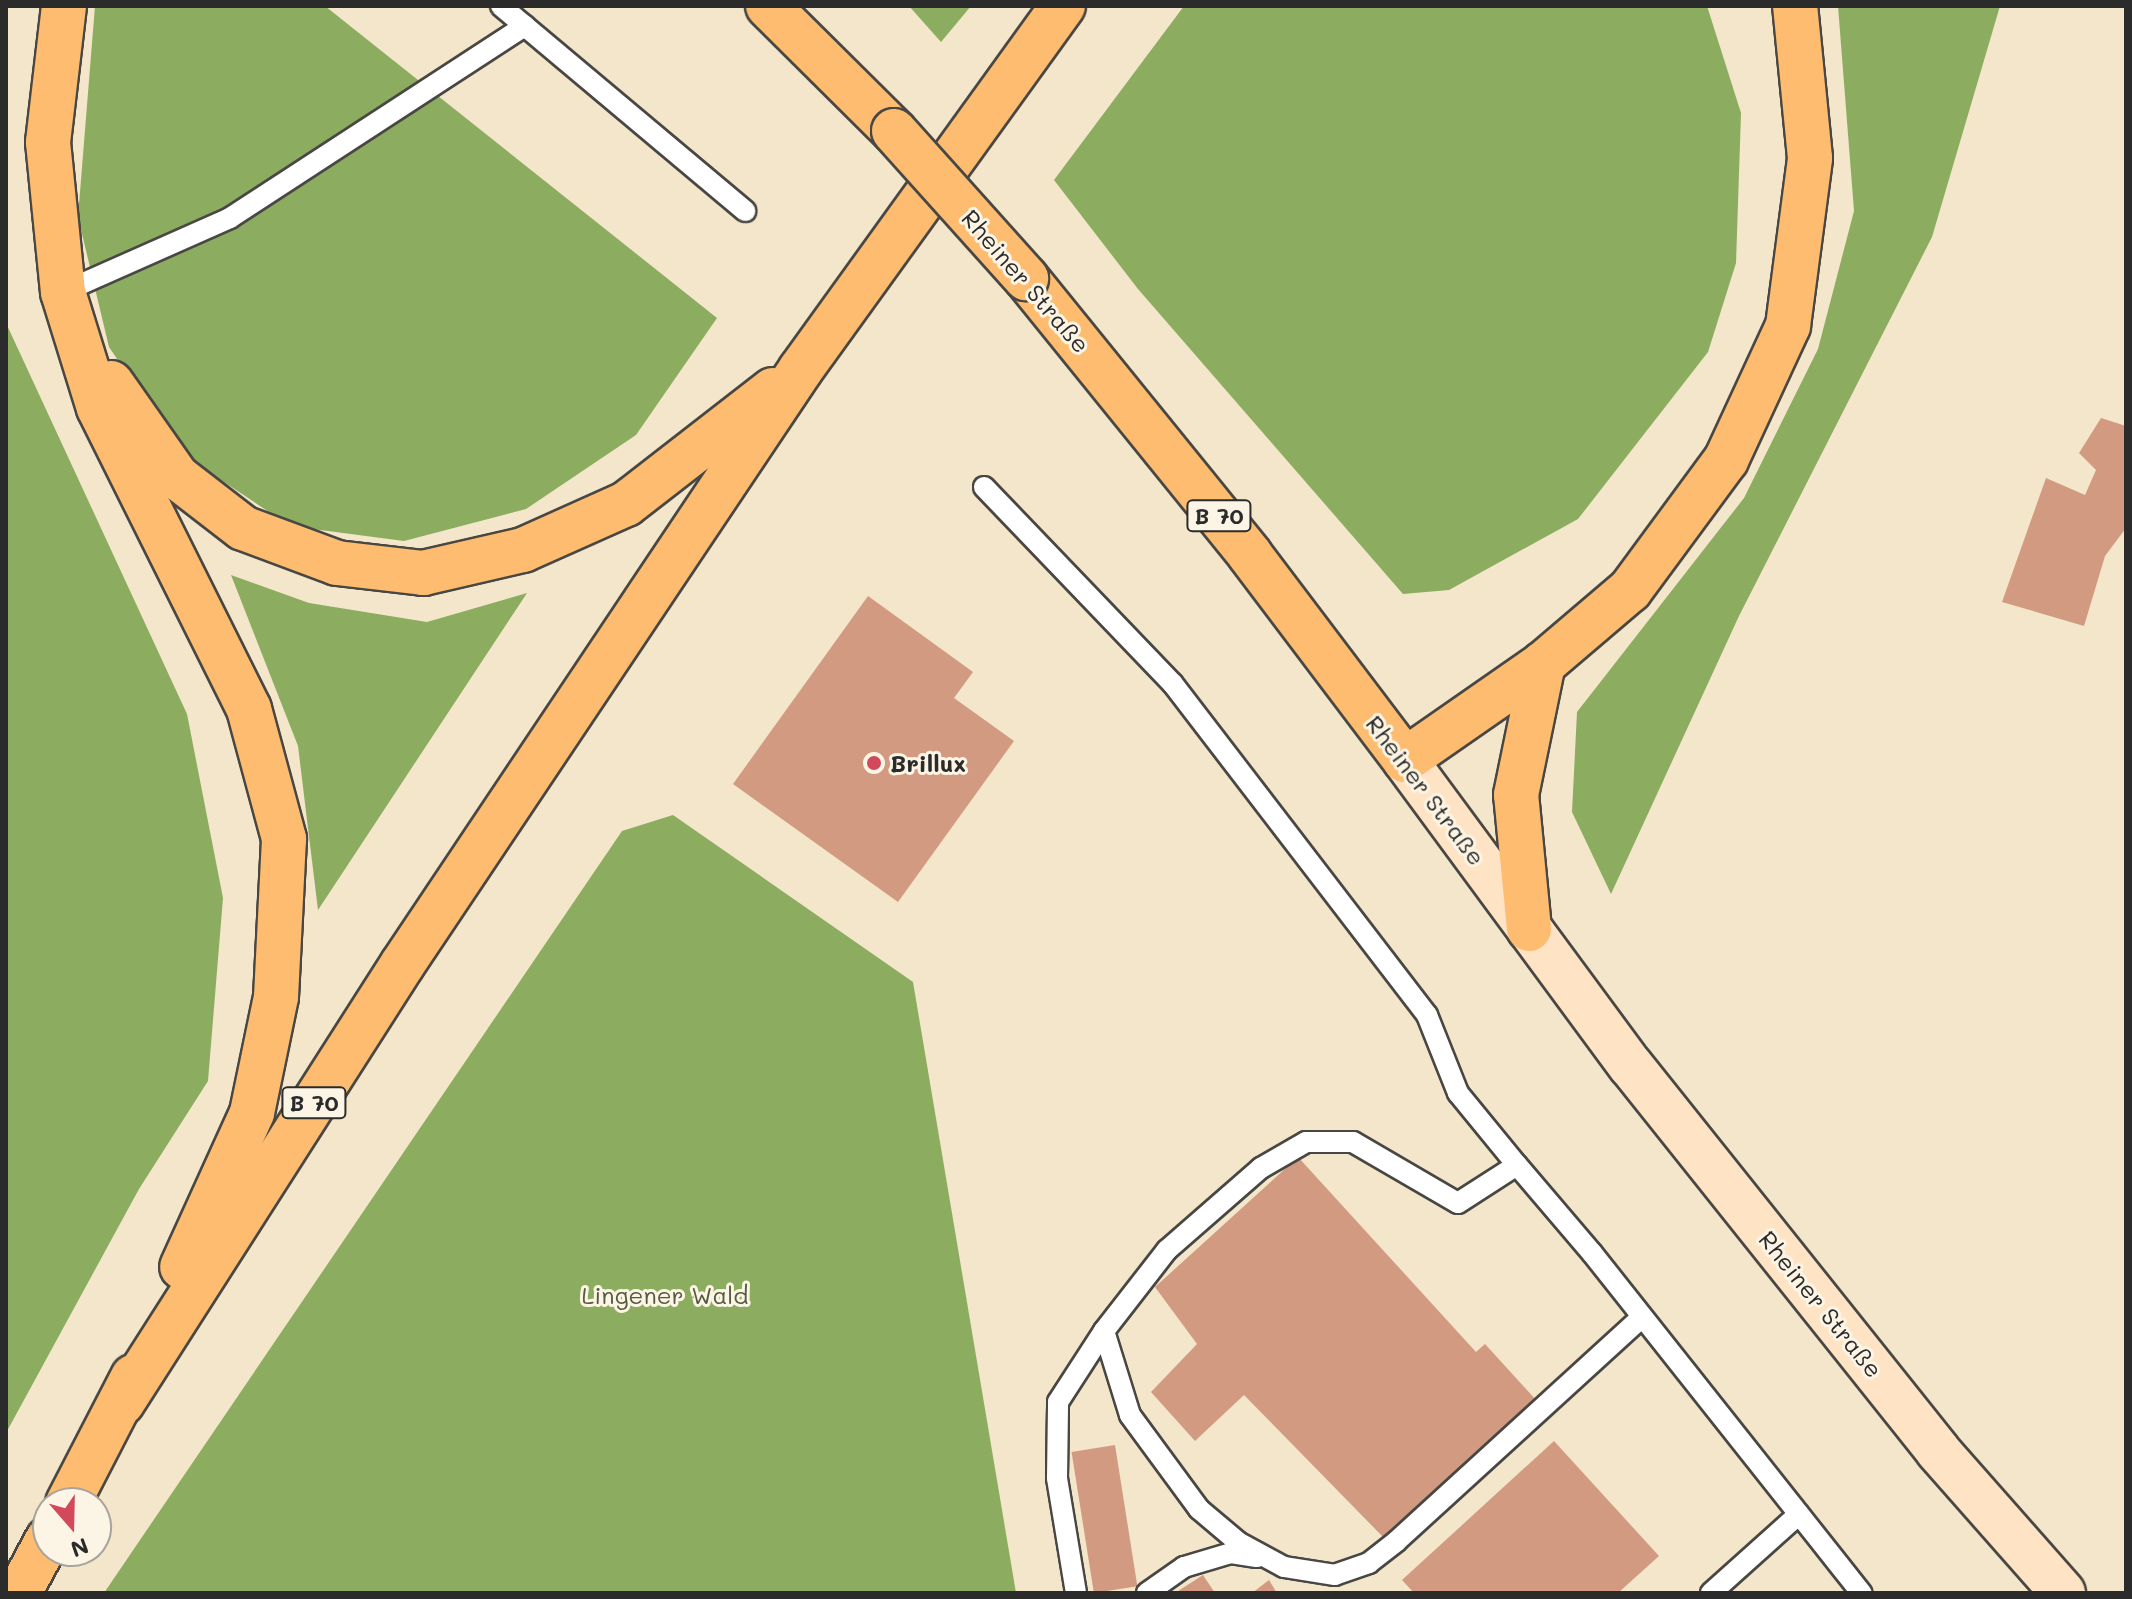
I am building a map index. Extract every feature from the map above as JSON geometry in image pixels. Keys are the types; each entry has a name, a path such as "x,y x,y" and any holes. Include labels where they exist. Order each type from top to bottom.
{"main road":[{"path":"64,6 48,142 63,292 99,408 249,709 284,839 276,997 252,1113 122,1403"},
{"name":"Rheiner Straße","path":"768,6 894,131 1026,278 1250,555 1631,1066 1938,1451 2063,1593"},
{"name":"B 70","path":"77,1487 122,1403 411,952 801,369 1063,6"},
{"path":"1405,760 1543,664 1630,590 1726,460 1788,326 1810,158 1793,9"},
{"path":"63,292 111,382 177,477 243,528 337,563 423,573 523,550 626,504 801,369"},
{"path":"1529,929 1516,795 1543,664"},
{"path":"19,1593 33,1567"}],"lane":[{"path":"501,6 745,211"},
{"path":"63,292 230,218 525,26"},
{"path":"984,487 1173,684 1427,1015 1458,1093 1642,1317 1861,1593"},
{"path":"1076,1593 1057,1478 1058,1402 1104,1331 1167,1250 1261,1168 1306,1142 1353,1142 1458,1203 1517,1165"},
{"path":"1104,1331 1130,1415 1199,1509 1284,1567 1335,1575 1369,1563 1642,1317"},
{"path":"1711,1593 1799,1514"},
{"path":"1147,1593 1184,1567 1219,1556 1269,1559"}],"green space":[{"path":"95,6 325,6 717,318 636,435 526,509 404,541 290,526 182,454 109,347 78,217"},
{"path":"909,6 971,6 941,42"},
{"path":"1184,6 1707,6 1741,113 1736,263 1708,352 1578,519 1449,590 1403,594 1138,289 1054,180"},
{"path":"1838,6 2000,6 1932,237 1739,616 1611,894 1572,812 1577,712 1744,498 1818,349 1854,211"},
{"path":"6,323 187,714 223,898 208,1081 139,1189 6,1433"},
{"path":"231,575 309,603 427,622 527,593 318,910 298,746"},
{"name":"Lingener Wald","path":"673,815 913,982 1016,1593 104,1593 622,831"}],"building":[{"path":"2101,418 2126,426 2126,528 2105,556 2084,626 2002,602 2046,478 2085,495 2096,470 2079,453"},
{"name":"Brillux","path":"868,596 973,672 954,698 1014,741 898,902 733,784"},
{"path":"1298,1157 1476,1352 1485,1344 1536,1400 1384,1538 1244,1395 1195,1441 1151,1392 1197,1344 1155,1287"},
{"path":"1554,1441 1659,1556 1618,1593 1414,1593 1402,1580"},
{"path":"1115,1445 1137,1586 1094,1593 1072,1452"},
{"path":"1203,1575 1215,1593 1175,1593"},
{"path":"1269,1580 1277,1593 1252,1593"}],"place":[{"name":"Brillux","path":"874,763"}]}
